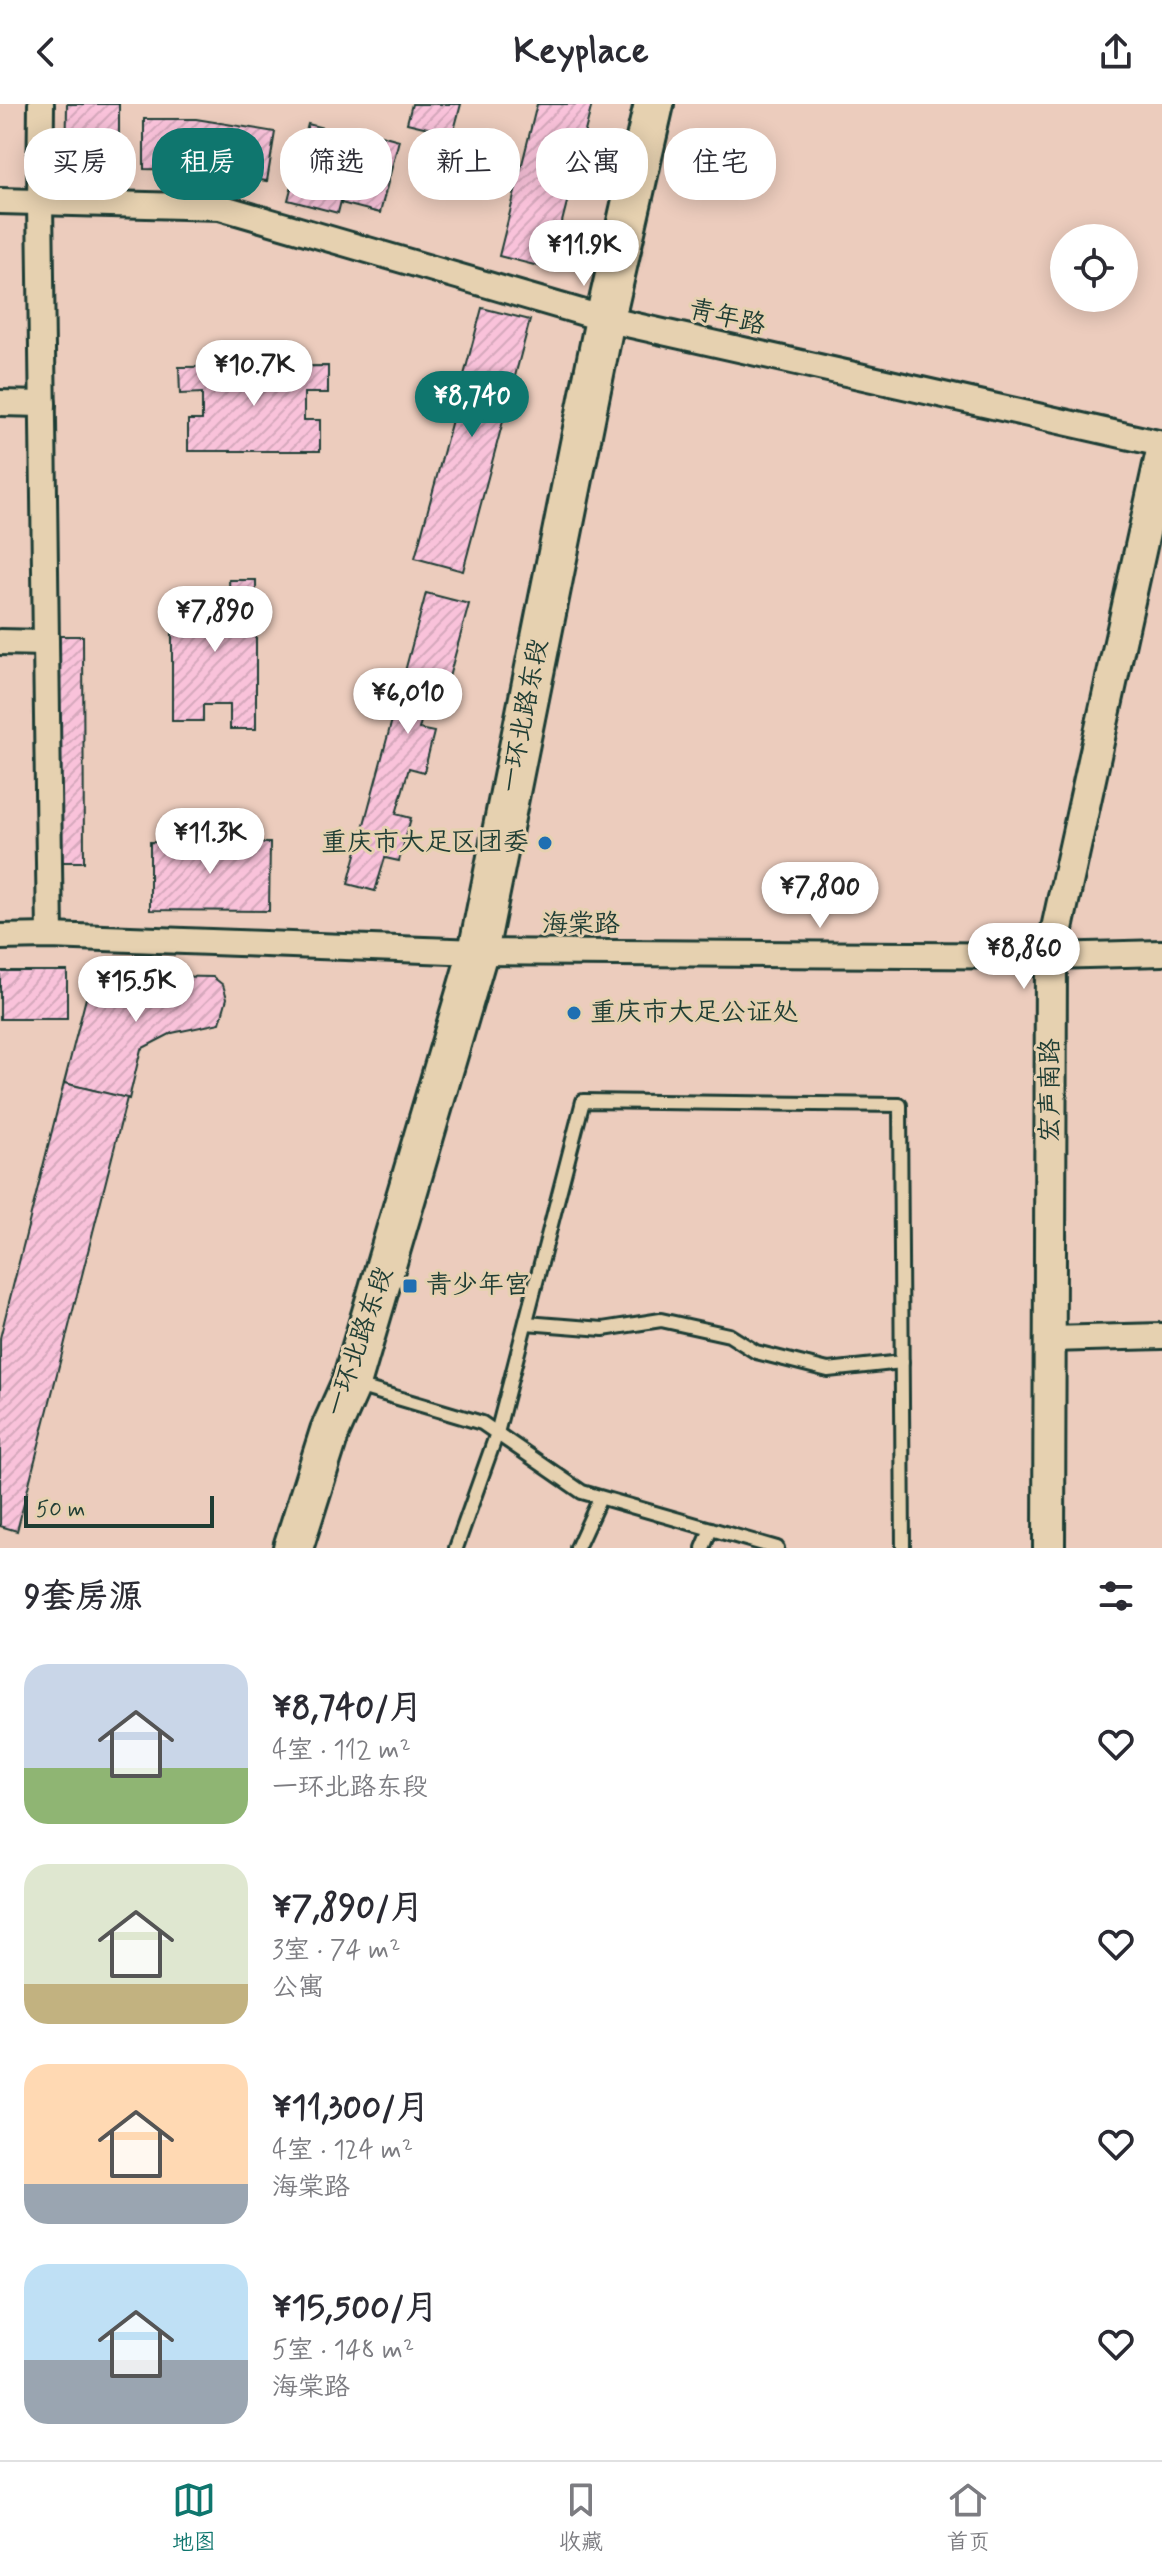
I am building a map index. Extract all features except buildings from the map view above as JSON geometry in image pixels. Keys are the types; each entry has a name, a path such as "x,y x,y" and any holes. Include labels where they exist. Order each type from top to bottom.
{"main road":[{"name":"一环北路东段","path":"293,1548 330,1431 351,1384 478,952 605,319 654,104"}],"street":[{"path":"41,104 50,936"},
{"name":"青年路","path":"0,201 220,207 605,319 1162,444"},
{"path":"0,403 43,404"},
{"name":"宏声南路","path":"1049,1548 1051,956 1162,451"},
{"path":"0,642 46,643"},
{"name":"海棠路","path":"0,937 50,936 478,952 1051,956 1162,953"},
{"path":"1050,1339 1162,1336"}],"lane":[{"path":"456,1548 497,1433 583,1101 900,1105 903,1548"},
{"path":"526,1323 603,1329 661,1320 729,1335 756,1352 828,1370 902,1362"},
{"path":"351,1384 482,1423 582,1492 777,1548"},
{"path":"577,1548 600,1498"},
{"path":"703,1548 711,1529"}],"place":[{"name":"重庆市大足区团委","path":"545,843"},
{"name":"重庆市大足公证处","path":"574,1013"},
{"name":"青少年宫","path":"410,1286"}]}
